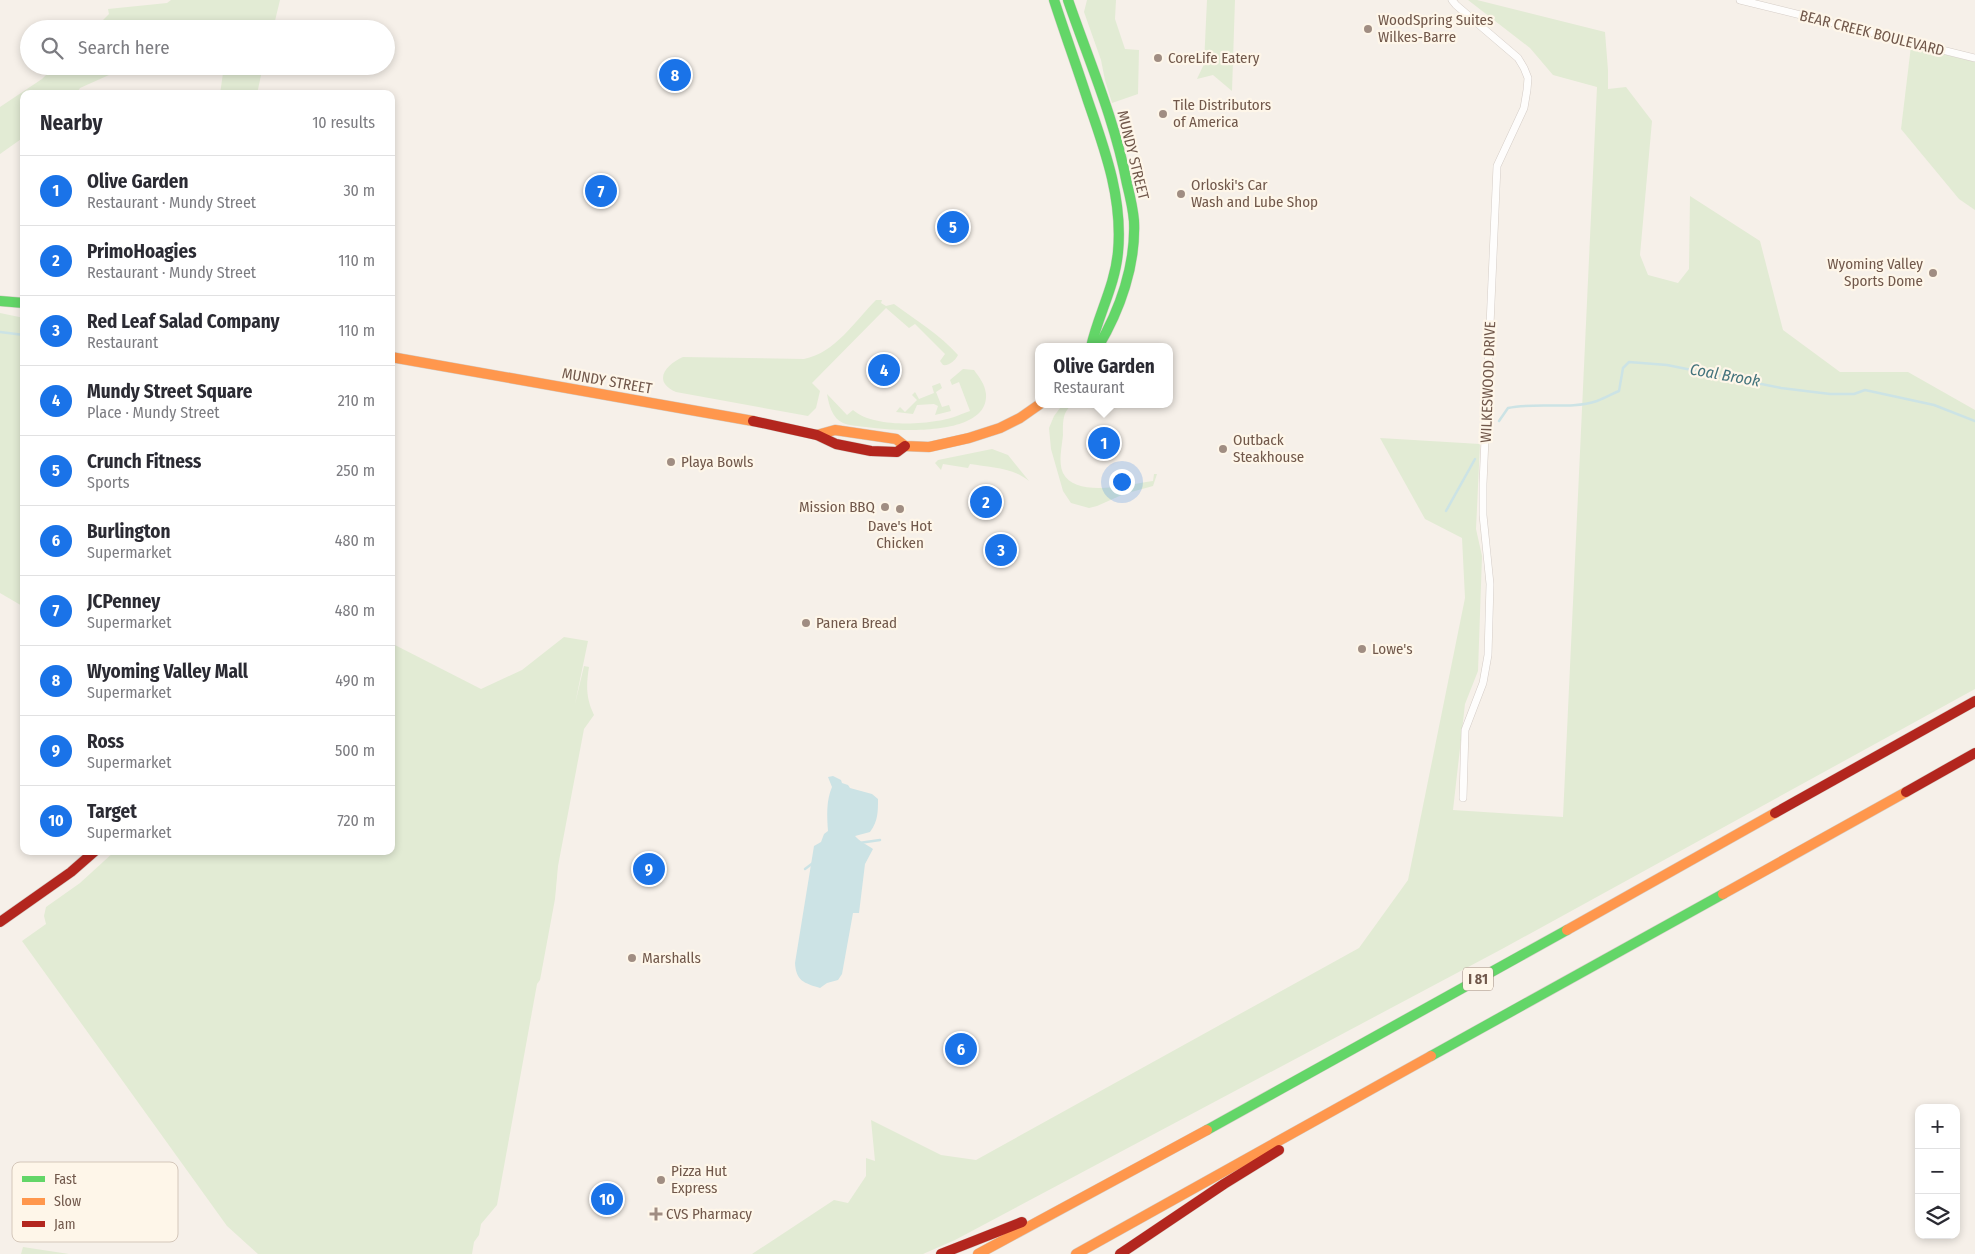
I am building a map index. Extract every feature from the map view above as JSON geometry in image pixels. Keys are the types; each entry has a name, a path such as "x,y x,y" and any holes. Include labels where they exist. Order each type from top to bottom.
{"main road":[{"name":"MUNDY STREET","path":"1054,0 1107,156 1114,180 1119,211 1118,249 1112,285 1092,343"},
{"name":"MUNDY STREET","path":"1068,0 1115,135 1126,177 1134,222 1125,289 1100,343"},
{"path":"0,301 20,303"},
{"name":"MUNDY STREET","path":"395,358 471,370 817,435 836,444 871,451 897,452 905,446"},
{"name":"MUNDY STREET","path":"817,435 835,430 896,439 905,446 929,447 969,438 1000,428 1035,408"},
{"name":"I 81","path":"978,1254 1239,1113 1975,701"},
{"path":"1076,1254 1975,752"},
{"path":"0,922 71,872 90,855"},
{"path":"1120,1254 1224,1184 1464,1037"},
{"path":"941,1254 1071,1203"}],"street":[{"name":"WILKESWOOD DRIVE","path":"1452,0 1513,53 1524,68 1528,78 1524,108 1498,166 1483,484 1483,515 1490,584 1488,655 1483,683 1465,730 1463,798"},
{"name":"BEAR CREEK BOULEVARD","path":"1740,0 1975,58"}],"green space":[{"path":"171,0 280,0 275,20 103,20 109,14 108,9 167,3"},
{"path":"1087,0 1116,0 1115,19 1125,49 1139,50 1138,94 1112,103 1101,60 1084,12"},
{"path":"1207,0 1235,0 1232,91 1213,75 1197,79 1204,64"},
{"path":"1468,0 1477,0 1605,32 1608,89 1626,87 1652,121 1640,255 1648,275 1678,283 1689,269 1690,196 1760,241 1783,330 1840,372 1908,372 1975,410 1975,689 1502,949 955,1240 923,1254 752,1254 834,1200 848,1203 866,1176 866,1158 875,1161 871,1120 941,1155 976,1160 1359,948 1408,880 1465,598 1462,538 1425,519 1380,438 1480,444 1476,529 1482,556 1478,671 1465,704 1453,810 1563,817 1597,87 1553,75 1530,48"},
{"path":"1911,46 1975,62 1975,210 1959,199 1901,129"},
{"path":"46,75 109,75 79,90 26,90"},
{"path":"223,75 261,75 258,90 221,90"},
{"path":"20,94 20,140 0,154 0,107"},
{"path":"876,300 882,300 881,303 886,306 894,304 944,341 958,355 957,357 950,364 943,365 940,361 945,354 915,324 909,328 886,308 812,383 820,391 816,408 808,416 676,392 668,388 664,383 664,373 667,368 683,357 804,359 815,356 844,335"},
{"path":"0,313 20,317 20,605 0,593"},
{"path":"963,369 974,370 983,384 986,394 983,408 972,418 956,425 917,430 897,430 843,423 836,418 832,411 827,394 847,415 853,410 870,419 893,423 945,420 970,411 959,382 952,385 950,380"},
{"path":"940,383 942,388 936,392 942,407 949,405 951,411 935,415 938,406 934,404 917,405 913,414 896,412 900,407 905,412 917,400 912,395 915,392 919,399 934,393 932,386"},
{"path":"1060,408 1069,408 1064,417 1061,464 1063,473 1070,481 1079,486 1091,488 1118,487 1153,481 1154,474 1157,474 1153,486 1124,494 1089,508 1071,503 1063,491 1051,449 1049,428"},
{"path":"992,449 1008,455 1029,481 1016,473 1001,469 970,464 968,468 943,464 941,470 935,463 938,460"},
{"path":"564,637 588,641 575,704 584,666 589,667 587,692 594,715 584,729 558,866 555,899 540,980 537,984 497,1205 481,1224 479,1235 474,1242 472,1254 258,1254 227,1226 22,941 46,924 44,916 46,907 80,883 111,855 395,855 395,645 481,689 522,670"},
{"path":"23,1247 69,1254 21,1254"}],"water":[{"path":"833,776 850,788 872,794 878,799 878,808 876,820 870,832 855,836 873,849 865,864 859,913 853,913 842,974 838,980 827,983 820,988 809,985 799,978 795,963 814,846 821,842 824,834 828,831 828,803 832,787 828,777"}],"waterway":[{"name":"Coal Brook","path":"0,332 20,334"},
{"name":"Coal Brook","path":"1499,421 1508,408 1587,404 1603,399 1619,391 1623,368 1629,362 1667,365 1781,388 1830,394 1854,394 1865,390 1934,405 1975,421"},
{"name":"Coal Brook","path":"1446,511 1475,459"},
{"name":"Coal Brook","path":"859,843 880,840"},
{"name":"Coal Brook","path":"805,869 813,863"}],"traffic: fast":[{"path":"1054,0 1101,138 1111,175 1118,213 1118,252 1114,277 1092,343"},
{"path":"1068,0 1116,137 1134,221 1132,254 1125,287 1113,318 1100,343"},
{"path":"0,301 20,303"},
{"path":"1431,1056 1723,894"},
{"path":"1207,1130 1567,930"}],"traffic: slow":[{"path":"395,358 753,421"},
{"path":"817,435 835,430 896,439 905,446 929,447 969,438 1000,428 1035,408"},
{"path":"1723,894 1906,792"},
{"path":"1567,930 1775,813"},
{"path":"1076,1254 1431,1056"},
{"path":"978,1254 1207,1130"}],"traffic: jam":[{"path":"753,421 817,435 836,444 871,451 897,452 905,446"},
{"path":"1775,813 1975,701"},
{"path":"1906,792 1975,753"},
{"path":"0,922 71,872 90,855"},
{"path":"1120,1254 1224,1184 1279,1150"},
{"path":"941,1254 1022,1222"}],"place":[{"name":"WoodSpring Suites Wilkes-Barre","path":"1368,29"},
{"name":"CoreLife Eatery","path":"1158,58"},
{"name":"Wyoming Valley Mall","path":"675,75"},
{"name":"Tile Distributors of America","path":"1163,114"},
{"name":"JCPenney","path":"601,191"},
{"name":"Orloski's Car Wash and Lube Shop","path":"1181,194"},
{"name":"Crunch Fitness","path":"953,227"},
{"name":"Wyoming Valley Sports Dome","path":"1933,273"},
{"name":"Mundy Street Square","path":"884,370"},
{"name":"Olive Garden","path":"1104,443"},
{"name":"Outback Steakhouse","path":"1223,449"},
{"name":"Playa Bowls","path":"671,462"},
{"name":"PrimoHoagies","path":"986,502"},
{"name":"Mission BBQ","path":"885,507"},
{"name":"Dave's Hot Chicken","path":"900,509"},
{"name":"Red Leaf Salad Company","path":"1001,550"},
{"name":"Panera Bread","path":"806,623"},
{"name":"Lowe's","path":"1362,649"},
{"name":"Ross","path":"649,869"},
{"name":"Marshalls","path":"632,958"},
{"name":"Burlington","path":"961,1049"},
{"name":"Pizza Hut Express","path":"661,1180"},
{"name":"Target","path":"607,1199"},
{"name":"CVS Pharmacy","path":"656,1214"}]}
